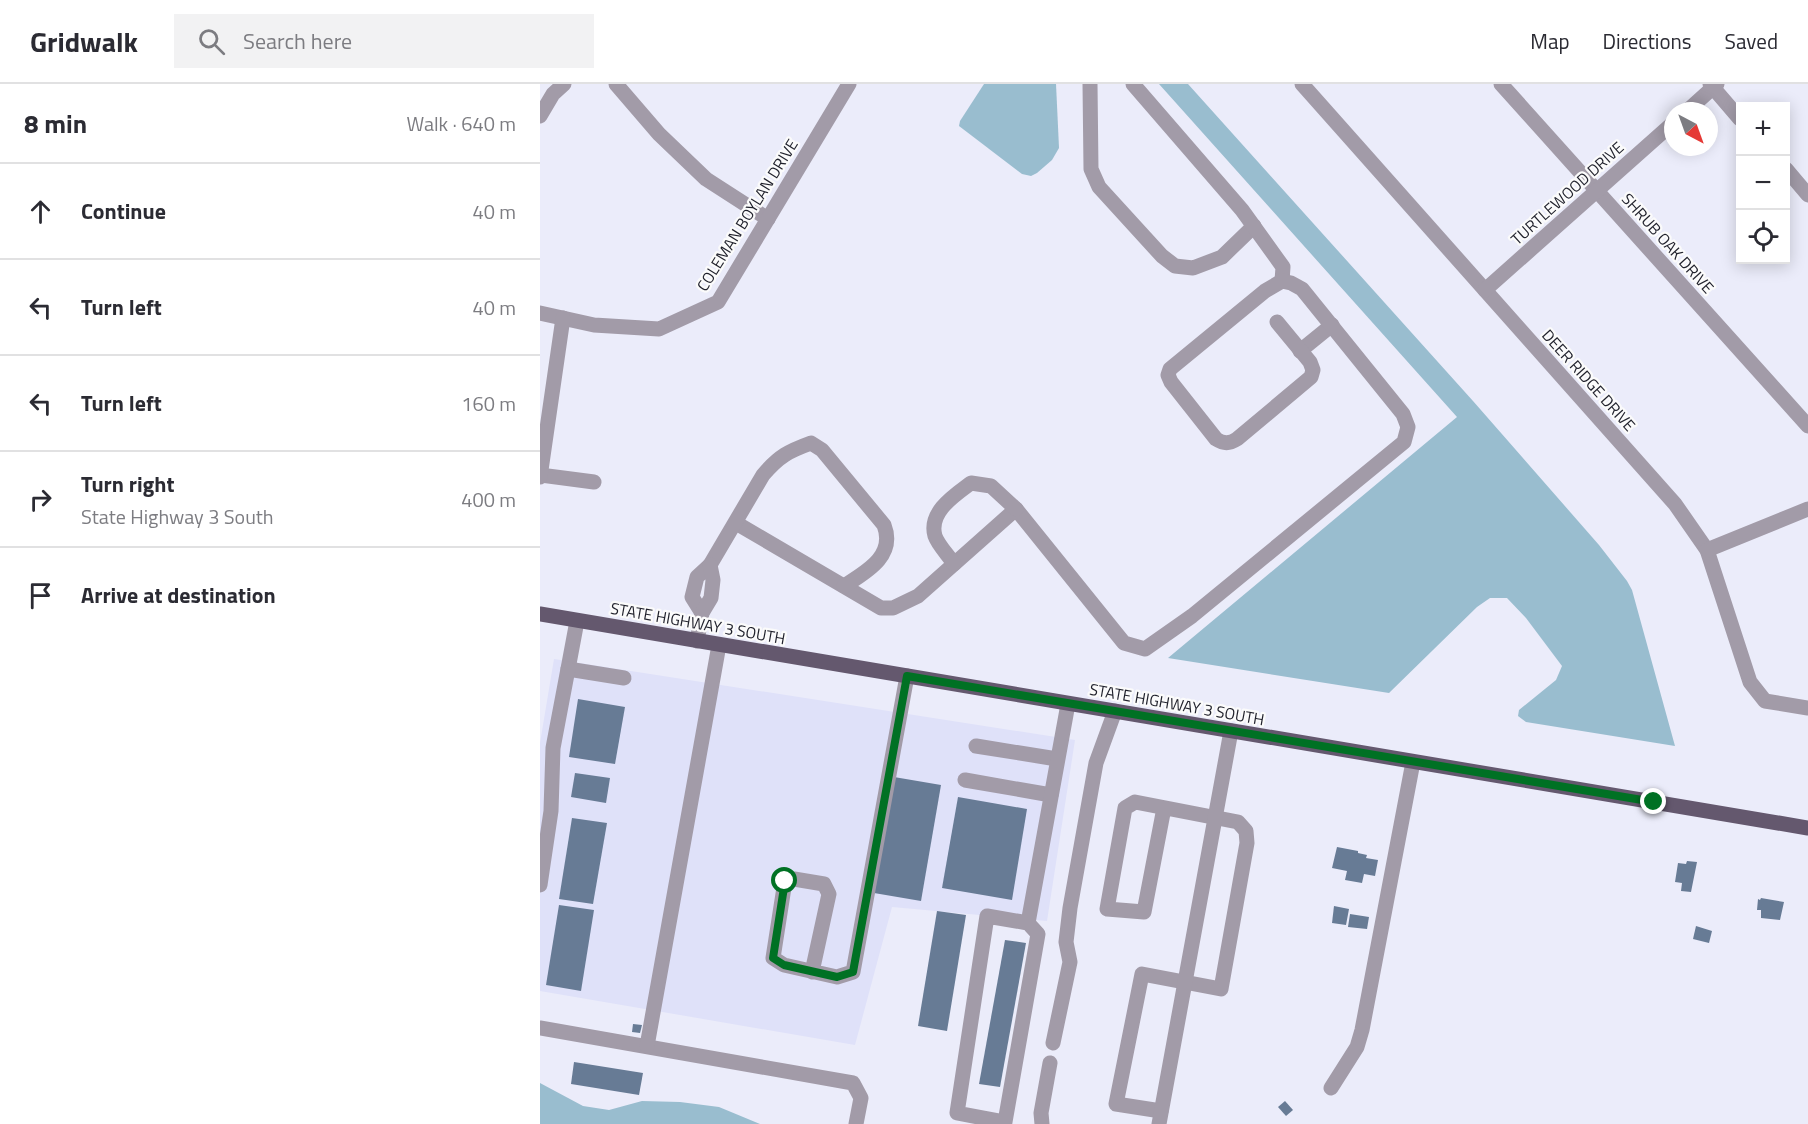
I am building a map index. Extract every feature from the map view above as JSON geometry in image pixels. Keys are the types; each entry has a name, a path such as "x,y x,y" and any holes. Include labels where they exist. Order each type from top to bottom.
{"main road":[{"name":"STATE HIGHWAY 3 SOUTH","path":"540,614 1808,828"}],"street":[{"path":"540,116 553,94 564,84"},
{"path":"616,84 659,134 706,179 768,219"},
{"name":"COLEMAN BOYLAN DRIVE","path":"540,313 594,325 659,329 692,316 718,302 849,84"},
{"path":"1090,84 1091,169 1098,187 1162,256 1175,266 1192,268 1222,258 1254,226"},
{"path":"1133,84 1242,210 1283,267 1282,281"},
{"name":"DEER RIDGE DRIVE","path":"1302,84 1676,504 1707,550 1750,682 1765,701 1808,708"},
{"name":"SHRUB OAK DRIVE","path":"1501,84 1808,426"},
{"path":"1696,102 1713,85 1736,114"},
{"name":"TURTLEWOOD DRIVE","path":"1485,290 1664,131"},
{"path":"1790,175 1808,195"},
{"path":"954,564 935,537 934,519 946,502 971,483 991,486 1016,509 1124,644 1145,649 1192,616 1404,442 1408,428 1404,414 1302,289 1282,281 1265,291 1170,369 1168,375 1171,382 1216,439 1223,443 1231,443 1311,377 1310,362 1277,322"},
{"path":"563,318 540,476 594,482"},
{"path":"1300,351 1332,325"},
{"path":"697,641 702,614 711,598 713,580 710,566 763,475 773,462 786,452 811,443 822,450 884,525 887,532 885,552 876,564 844,586"},
{"path":"736,523 881,608 892,608 918,596 1016,509"},
{"path":"1707,550 1808,509"},
{"path":"540,885 551,811 553,747 577,621"},
{"path":"647,1046 720,645"},
{"path":"568,669 624,678"},
{"path":"812,972 830,894 824,884 794,879 785,881 773,958 784,965 812,972 837,977 853,972 907,676"},
{"path":"1028,922 1068,704"},
{"path":"1053,1043 1070,962 1066,942 1070,908 1096,762 1115,711"},
{"path":"1164,808 1144,912 1107,909 1125,808 1135,802 1215,817 1238,822 1246,831 1247,843 1221,989 1186,982 1142,974 1116,1104 1160,1118 1186,982 1215,817 1231,731"},
{"path":"976,746 1057,759"},
{"path":"1331,1088 1357,1047 1362,1030 1413,762"},
{"path":"965,780 1051,795"},
{"path":"987,916 1028,922 1038,934 1005,1122 957,1113 987,916"},
{"path":"540,1028 853,1083 861,1098 856,1124"},
{"path":"1042,1124 1041,1113 1050,1063"}],"shaded area":[{"path":"984,84 1056,84 1059,148 1052,160 1037,173 1031,176 1022,174 959,126"},
{"path":"1159,84 1188,84 1599,545 1632,590 1675,746 1526,722 1518,716 1519,710 1556,680 1562,666 1526,618 1507,598 1490,598 1477,607 1389,693 1168,658 1457,417"},
{"path":"554,659 1075,740 1047,921 892,907 855,1045 540,991 540,743"},
{"path":"540,1083 583,1106 609,1110 642,1101 680,1102 719,1107 760,1124 540,1124"}],"building":[{"path":"578,699 625,707 615,764 569,757"},
{"path":"575,773 610,778 606,803 571,797"},
{"path":"894,777 941,785 921,901 874,893"},
{"path":"958,797 1027,809 1012,900 942,888"},
{"path":"572,818 607,823 593,904 559,899"},
{"path":"1337,847 1358,851 1358,853 1367,855 1366,858 1378,860 1375,876 1364,874 1362,883 1345,880 1347,871 1332,868"},
{"path":"1687,861 1697,862 1691,892 1681,891 1682,883 1675,882 1678,863 1686,864"},
{"path":"1758,899 1784,902 1780,920 1761,918 1761,910 1757,910"},
{"path":"559,905 594,910 581,991 546,985"},
{"path":"1334,906 1349,909 1346,925 1332,923"},
{"path":"937,911 966,915 947,1031 918,1026"},
{"path":"1350,914 1369,917 1367,929 1348,927"},
{"path":"1696,926 1712,931 1709,943 1693,939"},
{"path":"1005,940 1026,943 1000,1087 979,1084"},
{"path":"633,1024 642,1025 640,1033 632,1032"},
{"path":"574,1062 643,1073 639,1095 571,1084"},
{"path":"1285,1101 1293,1110 1286,1116 1278,1107"}],"route":[{"path":"785,881 773,958 784,965 837,977 853,972 907,676 1654,802"}]}
